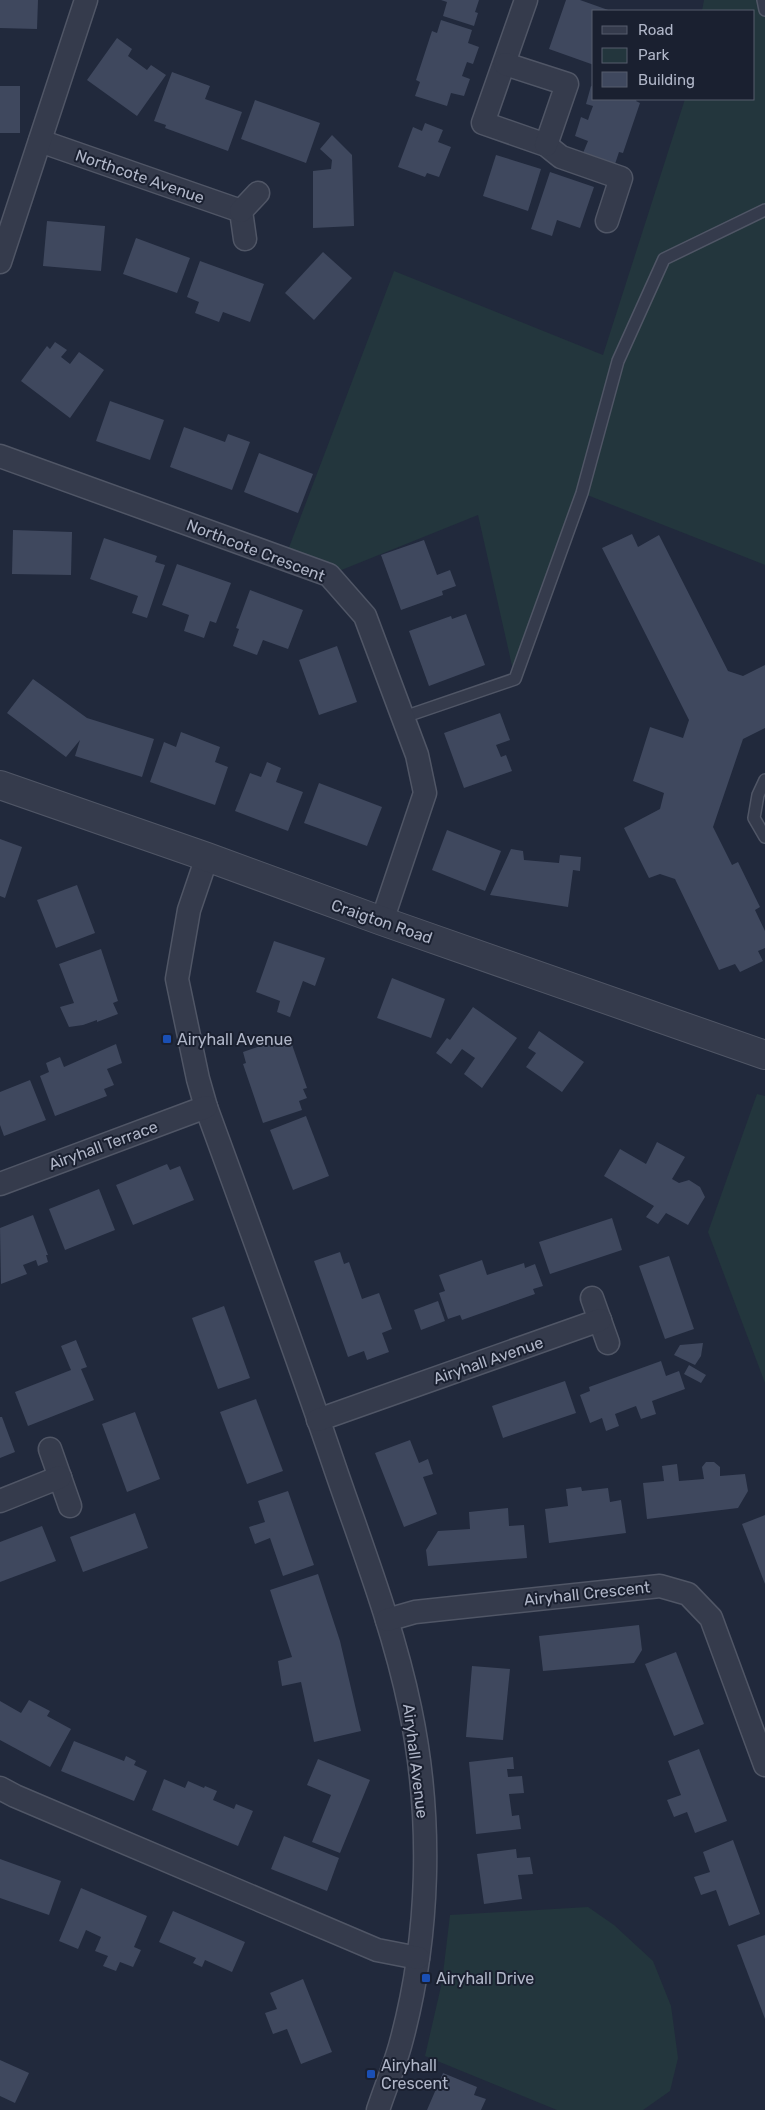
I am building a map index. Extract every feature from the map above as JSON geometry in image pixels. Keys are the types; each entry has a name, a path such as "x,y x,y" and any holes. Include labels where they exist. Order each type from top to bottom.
{"street":[{"path":"0,262 86,0"},
{"path":"526,0 483,123 546,145 561,157 621,178 607,221"},
{"path":"505,64 567,84 546,145"},
{"name":"Northcote Avenue","path":"40,141 241,212"},
{"path":"245,240 241,212 258,193"},
{"name":"Northcote Crescent","path":"0,456 329,575 365,616 401,718 417,755 425,793 382,921"},
{"name":"Craigton Road","path":"0,785 765,1055"},
{"name":"Airyhall Avenue","path":"207,857 189,910 177,979 198,1079 206,1107 387,1620 410,1708 423,1795 426,1867 418,1958 400,2046 378,2110"},
{"name":"Airyhall Terrace","path":"0,1184 206,1107"},
{"path":"592,1298 608,1343"},
{"name":"Airyhall Avenue","path":"318,1420 600,1320"},
{"path":"50,1449 70,1506"},
{"path":"0,1501 60,1477"},
{"name":"Airyhall Crescent","path":"387,1620 415,1612 660,1586 688,1594 711,1618 765,1764"},
{"path":"0,1788 377,1950 418,1958"}],"lane":[{"path":"763,0 765,10"},
{"path":"401,718 515,679 582,493 618,361 664,259 765,210"},
{"path":"765,780 758,795 754,818 765,837"}],"green space":[{"path":"704,0 765,0 765,565 582,493 515,679 478,515 329,575 285,558 394,271 603,355 685,100 755,100 755,10 702,10"},
{"path":"757,1094 765,1096 765,1383 708,1232"},
{"path":"588,1907 614,1925 653,1961 671,2006 678,2058 670,2091 643,2110 557,2110 425,2056 442,1982 450,1915"}],"building":[{"path":"0,0 38,0 37,29 0,28"},
{"path":"441,0 479,0 475,12 478,13 474,26 443,16 447,2"},
{"path":"566,0 580,0 608,10 592,10 592,64 549,49"},
{"path":"441,20 472,30 468,43 479,47 473,64 467,62 462,76 470,79 464,96 451,93 447,106 415,96 420,82 416,80 432,31 437,33"},
{"path":"117,38 132,49 128,56 147,70 151,65 166,75 137,116 87,80"},
{"path":"172,72 210,86 205,99 242,112 228,151 165,128 166,125 154,121"},
{"path":"0,86 20,86 20,133 0,133"},
{"path":"591,86 592,100 636,100 640,103 623,153 619,152 615,164 583,153 588,141 575,136 581,117 588,120 593,106 586,104"},
{"path":"255,100 320,123 306,163 241,139"},
{"path":"425,123 443,130 438,142 451,147 439,177 427,173 425,177 398,167 413,127 422,131"},
{"path":"332,135 352,155 354,226 313,228 313,171 331,169 332,160 320,149"},
{"path":"496,155 541,169 528,211 483,196"},
{"path":"550,172 594,187 580,228 557,220 552,236 531,229"},
{"path":"47,221 105,226 101,271 43,266"},
{"path":"136,238 190,258 177,293 123,274"},
{"path":"323,252 352,278 314,320 285,293"},
{"path":"200,261 264,284 250,322 223,312 219,322 195,313 199,302 187,297"},
{"path":"55,342 67,350 61,357 70,364 79,352 104,370 70,418 21,381 47,346 50,349"},
{"path":"110,401 164,420 150,460 96,441"},
{"path":"184,427 225,442 228,434 250,442 232,490 170,467"},
{"path":"259,453 313,474 298,513 244,492"},
{"path":"13,530 72,532 71,575 12,574"},
{"path":"632,534 638,547 659,535 728,671 743,676 765,665 765,728 743,739 713,827 732,865 738,862 760,907 755,910 765,931 765,948 758,951 763,961 740,972 735,964 719,970 675,879 660,874 649,878 624,828 660,809 664,793 633,781 650,727 683,738 689,720 602,548"},
{"path":"104,538 157,556 155,562 165,565 147,618 132,613 138,596 90,579"},
{"path":"424,540 437,575 450,570 456,586 442,591 443,595 401,610 381,555"},
{"path":"177,564 231,583 216,623 210,621 204,638 184,631 189,615 162,605"},
{"path":"250,590 303,610 288,649 263,640 257,655 233,646 239,629 236,628"},
{"path":"466,614 485,665 429,686 409,631 451,616 452,619"},
{"path":"337,646 357,702 319,715 299,660"},
{"path":"33,679 87,718 154,739 142,777 75,756 80,740 66,757 7,713"},
{"path":"500,713 510,740 496,745 501,757 506,755 512,771 464,788 444,733"},
{"path":"181,732 220,747 215,762 228,767 215,805 150,782 164,742 176,747"},
{"path":"267,762 281,768 276,782 303,792 288,831 235,811 250,773 261,777"},
{"path":"319,783 382,807 367,846 304,823"},
{"path":"447,830 501,851 485,891 432,870"},
{"path":"0,839 22,847 5,898 0,896"},
{"path":"511,849 523,851 524,860 559,863 560,855 581,857 580,871 573,870 568,907 490,895"},
{"path":"77,885 95,933 56,948 37,900"},
{"path":"274,941 325,958 315,986 303,981 290,1017 277,1012 280,1001 256,992"},
{"path":"101,949 118,1001 113,1003 118,1014 97,1022 97,1020 69,1027 60,1007 74,1003 59,964"},
{"path":"392,978 445,999 431,1038 377,1018"},
{"path":"473,1007 517,1038 482,1088 464,1074 475,1058 462,1049 451,1064 436,1053 447,1038 450,1040"},
{"path":"539,1031 584,1062 562,1092 526,1067 536,1053 528,1048"},
{"path":"289,1036 307,1088 303,1089 307,1098 299,1101 302,1110 263,1123 243,1064 246,1063 243,1052"},
{"path":"116,1044 122,1063 107,1069 114,1085 104,1089 107,1096 55,1116 40,1076 49,1072 46,1063 60,1057 64,1067"},
{"path":"30,1080 46,1120 4,1136 0,1125 0,1092"},
{"path":"306,1116 329,1176 293,1190 270,1130"},
{"path":"657,1142 685,1157 672,1179 679,1183 689,1180 700,1187 705,1197 688,1225 666,1213 658,1224 646,1217 654,1206 604,1176 620,1149 646,1164"},
{"path":"167,1164 170,1170 180,1166 194,1200 133,1225 116,1185"},
{"path":"99,1189 115,1230 65,1250 49,1209"},
{"path":"33,1215 48,1255 46,1255 48,1262 38,1266 36,1260 23,1265 27,1274 1,1284 0,1228"},
{"path":"612,1218 622,1250 550,1274 539,1242"},
{"path":"340,1252 344,1264 349,1262 362,1299 379,1293 392,1329 382,1333 389,1352 367,1360 364,1351 348,1357 314,1261"},
{"path":"669,1256 694,1329 665,1339 639,1266"},
{"path":"482,1260 487,1275 524,1263 525,1268 535,1264 543,1286 533,1289 535,1294 462,1320 460,1315 448,1319 439,1293 445,1291 439,1275"},
{"path":"438,1301 445,1321 421,1330 414,1310"},
{"path":"224,1306 250,1378 218,1389 192,1318"},
{"path":"76,1340 87,1367 81,1369 94,1400 28,1426 15,1392 71,1370 61,1346"},
{"path":"703,1343 701,1356 695,1365 674,1355 680,1345"},
{"path":"661,1361 666,1376 679,1371 685,1389 652,1401 656,1414 641,1419 636,1406 615,1414 619,1426 606,1431 602,1418 590,1423 580,1395 590,1391 589,1387"},
{"path":"689,1365 706,1375 701,1383 684,1374"},
{"path":"565,1381 576,1413 503,1438 492,1406"},
{"path":"256,1399 283,1471 247,1484 220,1412"},
{"path":"135,1412 160,1479 127,1492 102,1424"},
{"path":"0,1417 2,1417 15,1452 0,1458"},
{"path":"410,1440 419,1463 428,1459 433,1474 423,1477 437,1514 404,1527 375,1453"},
{"path":"706,1462 714,1462 720,1467 720,1476 745,1474 748,1491 738,1508 647,1519 643,1483 664,1481 662,1466 677,1464 679,1481 704,1479 702,1467"},
{"path":"581,1487 582,1491 608,1488 610,1502 621,1500 626,1533 549,1543 545,1509 568,1506 566,1489"},
{"path":"288,1491 314,1565 283,1576 270,1538 255,1544 249,1527 265,1522 258,1501"},
{"path":"508,1508 509,1526 524,1525 527,1558 428,1566 426,1550 438,1531 470,1529 469,1512"},
{"path":"135,1513 148,1548 83,1572 70,1537"},
{"path":"765,1515 765,1584 742,1524"},
{"path":"42,1526 56,1561 0,1582 0,1542"},
{"path":"318,1574 340,1641 361,1731 314,1742 301,1682 282,1686 278,1661 292,1657 270,1590"},
{"path":"639,1625 642,1650 634,1663 543,1671 539,1636"},
{"path":"676,1652 704,1724 674,1736 645,1664"},
{"path":"472,1666 510,1669 503,1740 466,1737"},
{"path":"29,1700 50,1711 47,1716 71,1729 50,1767 0,1740 0,1701 21,1713"},
{"path":"74,1741 124,1761 126,1756 136,1761 134,1765 147,1771 134,1801 61,1771"},
{"path":"699,1749 727,1821 695,1833 687,1812 674,1817 667,1800 681,1795 668,1761"},
{"path":"513,1757 514,1769 507,1769 508,1777 522,1776 524,1793 509,1794 512,1816 519,1815 521,1829 476,1834 469,1762"},
{"path":"318,1759 370,1780 340,1853 312,1842 331,1795 307,1785"},
{"path":"164,1779 185,1788 188,1781 204,1788 205,1786 217,1791 213,1800 234,1809 236,1804 253,1811 238,1846 152,1810"},
{"path":"284,1836 339,1858 327,1891 271,1869"},
{"path":"733,1840 760,1914 729,1926 716,1890 701,1895 694,1877 710,1872 703,1852"},
{"path":"516,1849 517,1858 530,1857 533,1874 518,1875 522,1899 484,1904 477,1854"},
{"path":"0,1859 61,1881 49,1915 0,1898"},
{"path":"81,1888 147,1916 134,1947 141,1950 133,1967 120,1962 116,1971 103,1966 108,1956 95,1951 101,1937 86,1930 78,1949 59,1941"},
{"path":"173,1911 245,1942 232,1972 205,1960 202,1967 193,1963 196,1958 159,1942"},
{"path":"765,1935 765,2019 737,1945"},
{"path":"303,1979 332,2052 301,2064 287,2029 273,2034 265,2013 277,2009 270,1993"},
{"path":"0,2060 29,2073 15,2103 0,2096"},
{"path":"443,2073 477,2087 474,2095 486,2099 481,2110 427,2110"}],"place":[{"name":"Airyhall Avenue","path":"167,1039"},
{"name":"Airyhall Drive","path":"426,1978"},
{"name":"Airyhall Crescent","path":"371,2074"}]}
